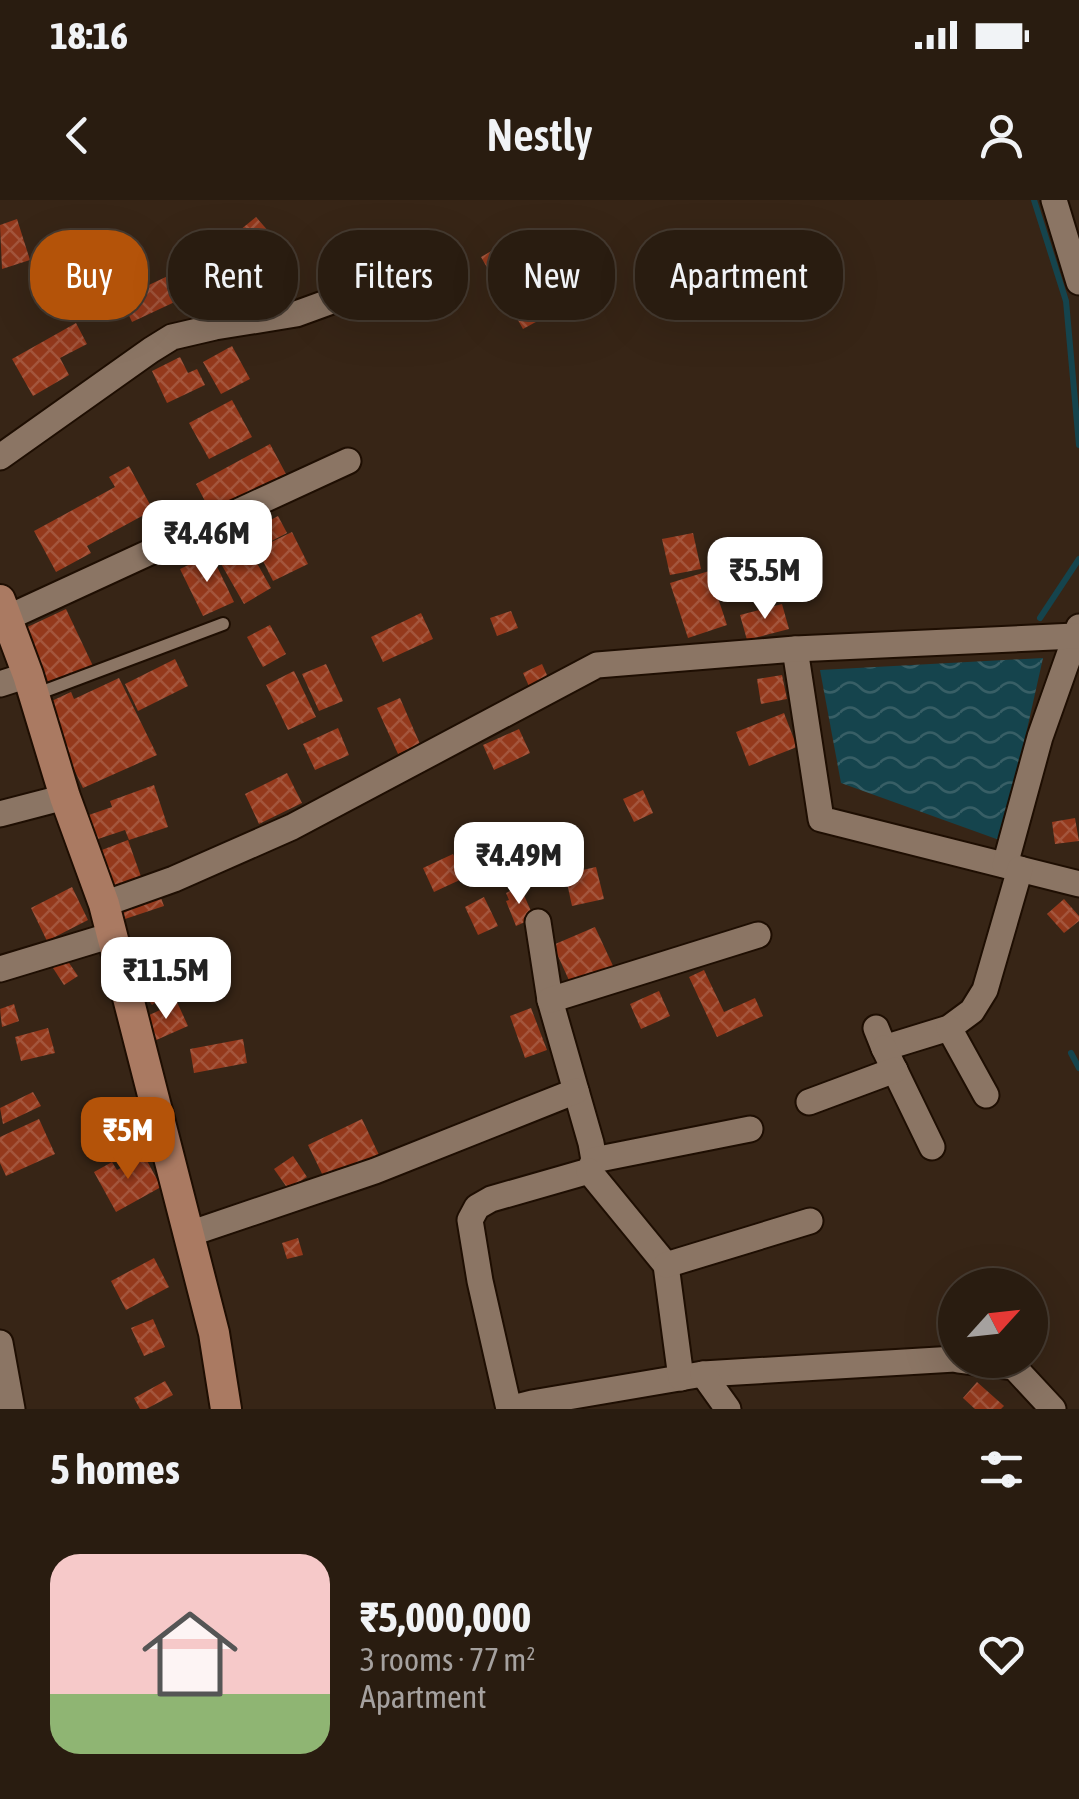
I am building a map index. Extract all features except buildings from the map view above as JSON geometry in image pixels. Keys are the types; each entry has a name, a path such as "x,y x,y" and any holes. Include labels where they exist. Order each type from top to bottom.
{"street":[{"path":"1054,200 1079,282"},
{"path":"0,457 172,337 296,314 318,306"},
{"path":"226,1409 214,1333 104,904 21,685 4,609 348,461"},
{"path":"104,904 174,879 292,827 597,665 795,648 1077,632 1040,737 985,990 972,1011 950,1028 885,1049 809,1102"},
{"path":"795,648 821,819 1079,884"},
{"path":"0,814 65,797"},
{"path":"538,922 550,1000 592,1165 666,1265 692,1376 728,1409"},
{"path":"550,1000 758,935"},
{"path":"0,969 112,936"},
{"path":"950,1028 986,1095"},
{"path":"885,1049 932,1147"},
{"path":"189,1234 375,1171 576,1091"},
{"path":"750,1129 592,1165 478,1206 470,1220 509,1409 692,1376 938,1361"},
{"path":"666,1265 810,1220"},
{"path":"0,1343 12,1409"},
{"path":"1024,1378 1053,1409"}],"lane":[{"path":"21,685 223,624"}],"water":[{"path":"1043,658 1002,841 841,783 820,670"}],"waterway":[{"path":"1034,200 1066,301 1079,445"},
{"path":"1040,618 1079,559"},
{"path":"1071,1053 1079,1068"}]}
